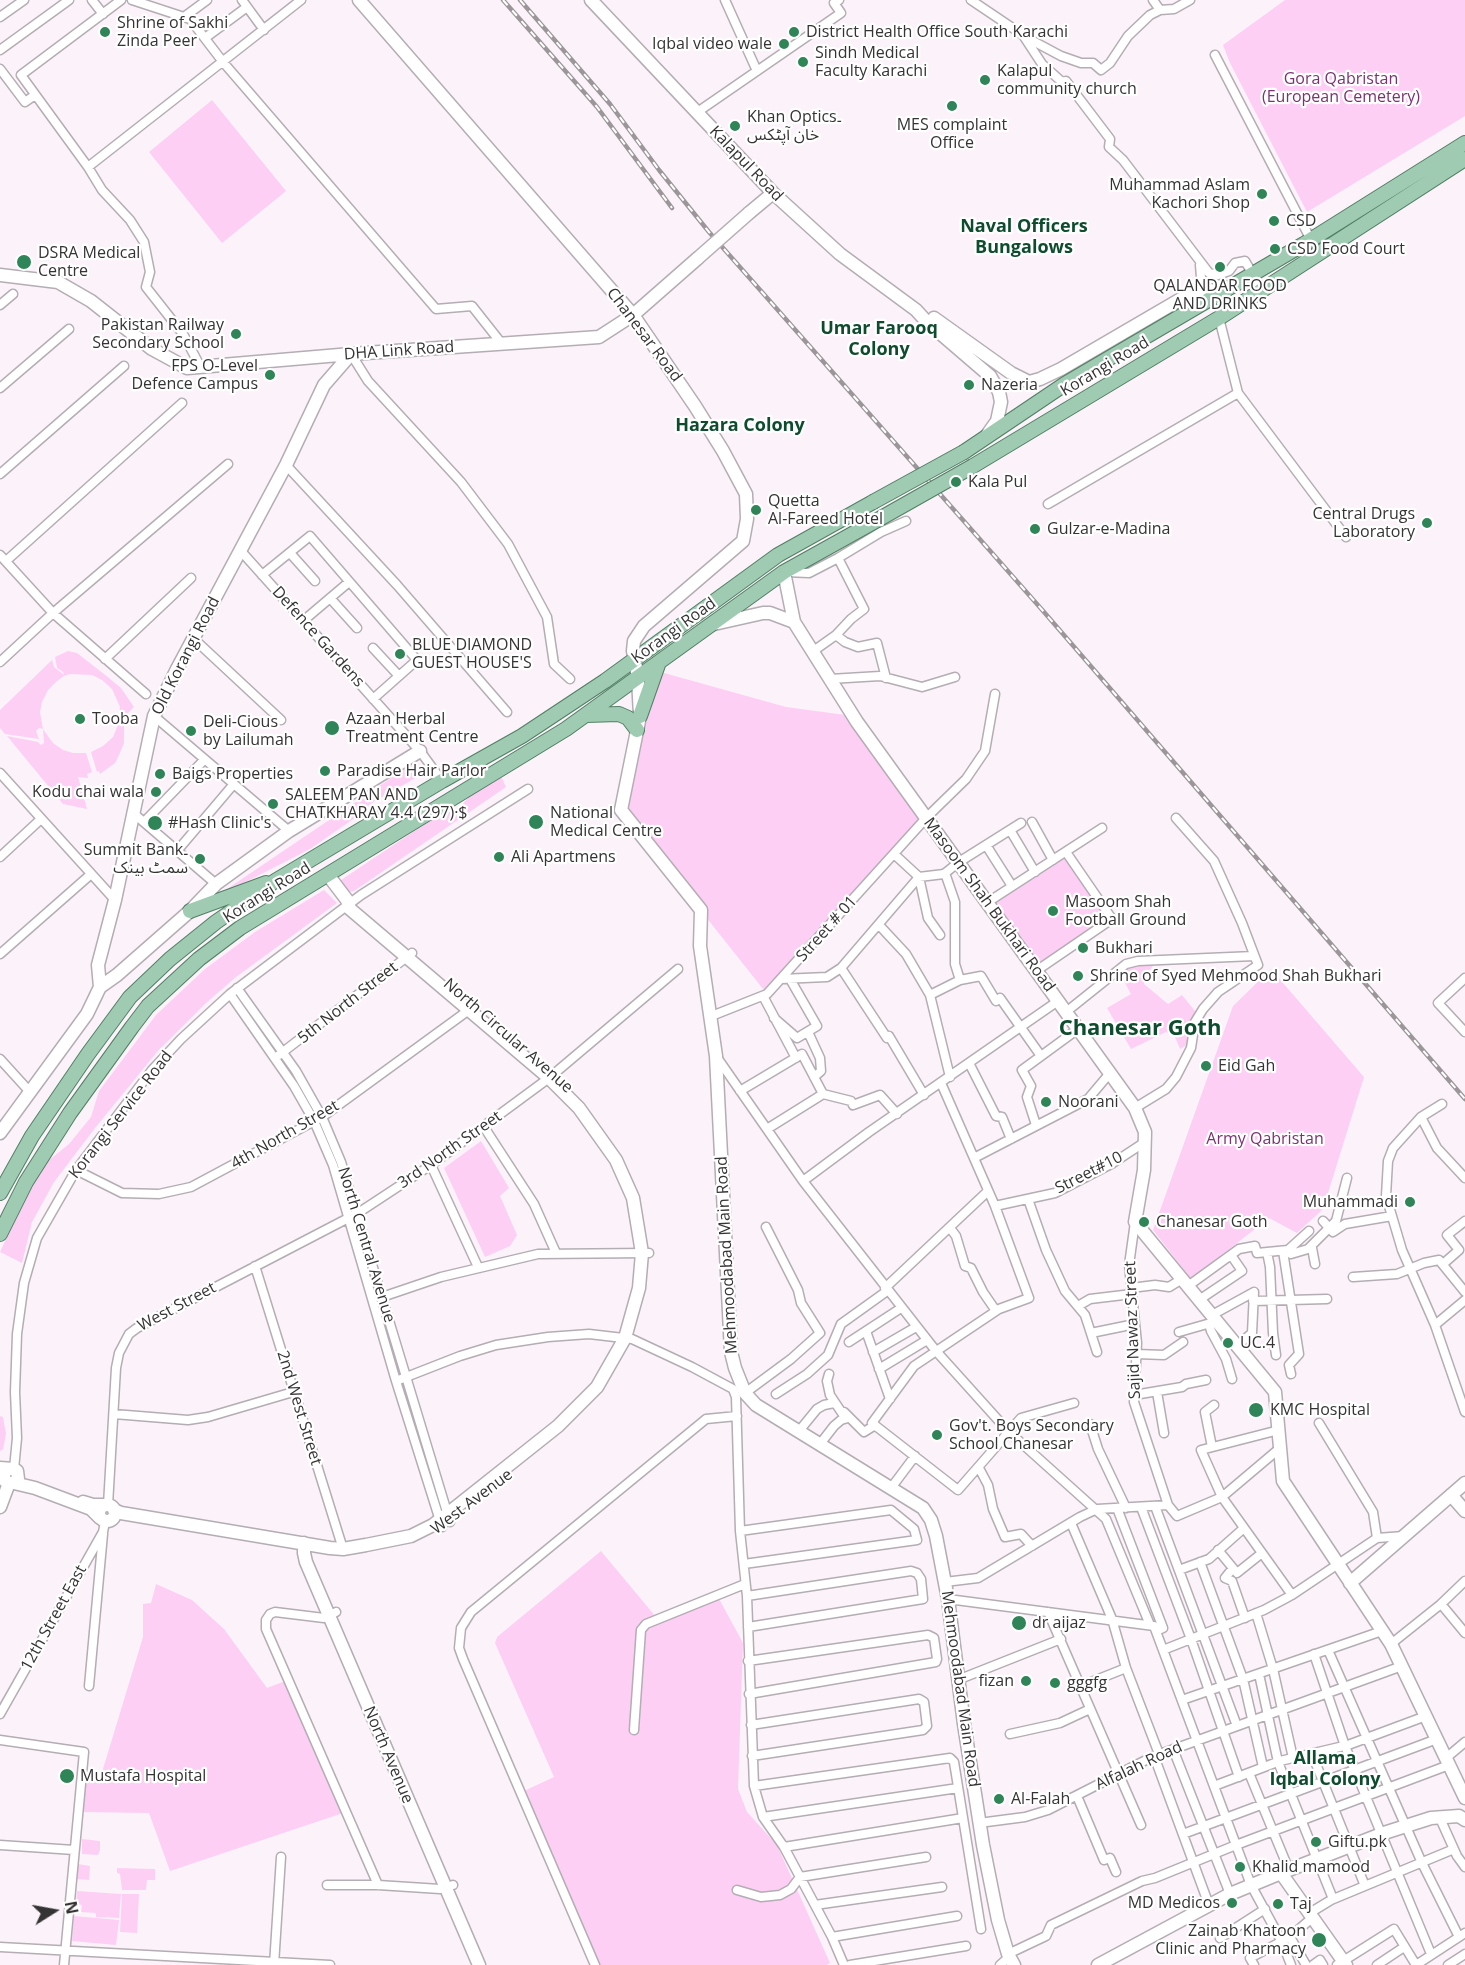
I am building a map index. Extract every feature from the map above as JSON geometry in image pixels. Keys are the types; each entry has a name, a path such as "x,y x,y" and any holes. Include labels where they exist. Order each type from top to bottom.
{"main road":[{"path":"1252,274 1311,240 1465,143"},
{"name":"Korangi Road","path":"0,1234 26,1182 45,1152 71,1112 148,1006 199,959 240,928 566,729 784,572 973,466 1224,314 1465,159"},
{"name":"Korangi Road","path":"0,1193 54,1102 130,997 188,944 275,881 522,736 635,659 778,555 964,452 1065,384 1252,274"},
{"path":"583,716 619,714 639,723 659,662"},
{"path":"190,911 260,884 275,881"}],"street":[{"path":"0,17 24,0"},
{"path":"0,50 69,0"},
{"path":"92,0 103,14"},
{"path":"121,0 21,75 102,190 129,220 144,242 150,272 146,287 183,334 200,366"},
{"path":"132,0 190,19 223,62 436,309 472,306 502,344"},
{"path":"184,17 207,0"},
{"path":"88,167 301,0"},
{"name":"Chanesar Road","path":"359,0 633,315 695,406 746,494 747,516 743,541 644,627 633,645 635,659"},
{"name":"Kalapul Road","path":"591,0 773,194 840,254 916,310"},
{"path":"725,0 757,71"},
{"path":"696,113 841,13 834,3 839,0"},
{"path":"971,0 1029,41 1042,64 1062,82 1066,81 1110,138 1109,147 1123,160 1209,273 1218,275 1229,271 1235,263 1245,261 1262,290"},
{"path":"1153,0 1160,10"},
{"path":"1029,41 1081,63 1093,63 1101,70 1110,63 1128,36 1150,15 1160,10 1174,9 1190,0"},
{"path":"205,38 244,3 264,30"},
{"path":"1215,55 1311,240"},
{"path":"0,69 25,102 35,94"},
{"name":"DHA Link Road","path":"0,275 58,282 91,301 152,350 187,368 599,337 633,315 773,194"},
{"path":"1200,264 1202,290"},
{"path":"916,310 931,316 1020,379 1033,382 1061,369 1193,292 1210,289 1219,294 1238,393 1346,537"},
{"path":"0,305 13,294"},
{"path":"916,310 985,370 999,392 1000,412 993,428 982,440"},
{"path":"0,388 69,328"},
{"path":"351,354 368,381 461,482 510,546 547,617 555,664 570,679"},
{"name":"Old Korangi Road","path":"100,987 98,965 115,900 154,716 286,465 324,384 351,354"},
{"path":"0,474 124,366"},
{"path":"1048,504 1238,393"},
{"path":"146,694 53,613 3,558 182,404"},
{"path":"0,662 53,613 228,464"},
{"path":"286,465 397,585 507,712"},
{"path":"784,572 809,573 881,532 906,521"},
{"path":"262,575 310,536 417,660 373,699"},
{"name":"Defence Gardens","path":"240,550 420,751 442,781"},
{"path":"290,553 315,581"},
{"path":"812,652 836,635 864,609 838,558"},
{"name":"Masoom Shah Bukhari Road","path":"784,572 794,622 857,722 1135,1108 1145,1132 1145,1142 1144,1170 1134,1222"},
{"path":"105,659 191,578"},
{"path":"303,621 349,582"},
{"path":"330,598 357,628"},
{"path":"711,624 764,612 794,622"},
{"path":"836,635 845,642 858,647 877,643 886,678"},
{"path":"194,639 281,720"},
{"path":"373,648 399,676"},
{"name":"Mehmoodabad Main Road","path":"635,659 638,678 639,723 621,810 701,910 700,946 716,1056 731,1352 735,1368 745,1393 756,1405 923,1508 931,1520 948,1599 964,1724 980,1822 998,1920 1008,1960"},
{"path":"830,679 880,676 922,687 955,677"},
{"name":"Street # 01","path":"709,1017 767,994 785,979 927,817 966,779 985,751 995,694"},
{"path":"154,716 289,831"},
{"path":"0,1133 87,1014 100,987 190,911 216,884 289,831 420,751"},
{"path":"144,822 204,760"},
{"path":"0,773 115,900"},
{"path":"177,852 233,785"},
{"name":"Korangi Service Road","path":"0,1507 17,1438 15,1392 17,1334 24,1283 38,1238 76,1170 152,1070 181,1039 237,987 349,902 528,789"},
{"path":"132,812 216,884"},
{"path":"1135,1108 1166,1089 1176,1077 1191,1048 1195,1022 1203,1009 1218,992 1258,965 1214,861 1176,818"},
{"path":"0,857 41,819"},
{"path":"1032,822 1053,860"},
{"path":"785,979 827,977 841,968 919,877 945,873 1021,823"},
{"path":"988,902 1102,828"},
{"path":"1010,830 1035,872"},
{"path":"986,845 1012,886"},
{"path":"1036,971 1112,919 1066,852"},
{"path":"894,854 919,877 928,918 940,935"},
{"path":"945,873 955,902 955,964 960,980"},
{"path":"0,954 90,874"},
{"name":"North Circular Avenue","path":"328,875 349,902 471,1009 552,1075 595,1118 627,1164 640,1195 647,1223 645,1294 629,1338"},
{"path":"879,925 906,954 930,995 950,1077"},
{"name":"5th North Street","path":"280,1055 410,955"},
{"path":"803,1181 1020,1028 1062,1006 1126,964 1138,961 1254,957"},
{"path":"98,965 117,975"},
{"path":"841,968 887,1038 890,1036 924,1095"},
{"name":"3rd North Street","path":"348,1217 358,1213 431,1165 484,1127 552,1075 678,969"},
{"path":"930,995 960,980 981,976 996,1001 1000,998 1041,1056"},
{"path":"1465,978 1438,1003 1465,1032"},
{"path":"774,1017 797,1038 817,1026 785,979"},
{"name":"North Central Avenue","path":"237,987 280,1055 341,1162 358,1213 444,1521"},
{"name":"North Central Avenue","path":"230,994 280,1055"},
{"path":"762,996 796,1058"},
{"name":"4th North Street","path":"76,1170 122,1193 159,1194 191,1187 318,1119 471,1009"},
{"path":"1036,1125 1027,1096 1031,1086 1022,1070 1078,1029"},
{"path":"808,1032 820,1058 821,1071 814,1077"},
{"path":"741,1091 802,1054 823,1094"},
{"path":"716,1056 803,1181 936,1351 1008,1431 1106,1519 1163,1650 1251,1885 1265,1909 1305,1965"},
{"path":"0,1059 30,1092"},
{"path":"969,1064 996,1116 1002,1118 1011,1139"},
{"path":"974,1158 1088,1099 1110,1072"},
{"path":"941,1083 995,1206 1029,1298 996,1311 914,1366 872,1423 958,1490 1021,1418 1074,1403"},
{"path":"766,1129 823,1094 851,1101 853,1104 880,1095 897,1113"},
{"path":"1442,1104 1421,1117 1393,1148 1388,1161 1386,1196 1411,1270 1434,1325 1465,1412"},
{"path":"1421,1117 1437,1148 1465,1178"},
{"name":"North Central Avenue","path":"318,1119 396,1381 444,1521"},
{"path":"484,1127 534,1204 556,1253"},
{"name":"Street#10","path":"995,1206 1055,1193 1113,1163 1145,1142"},
{"path":"431,1165 478,1267"},
{"path":"1308,1249 1326,1224 1336,1221 1347,1178"},
{"path":"776,1394 807,1374 828,1355 841,1324 886,1289 988,1191"},
{"path":"1028,1199 1046,1250 1065,1290 1085,1316 1097,1352"},
{"path":"1326,1224 1334,1232 1345,1224 1392,1216"},
{"name":"West Street","path":"89,1686 107,1516 116,1368 119,1353 129,1334 348,1217"},
{"path":"1443,1264 1459,1250 1447,1235 1465,1221"},
{"path":"1098,1965 1230,1894 1285,1871 1381,1834 1439,1816 1462,1818 1465,1798 1391,1644 1283,1481 1275,1392 1134,1222"},
{"name":"Sajid Nawaz Street","path":"1134,1222 1129,1265 1135,1324 1134,1402 1168,1505"},
{"path":"745,1393 791,1359 820,1333 801,1304 798,1290 766,1227"},
{"path":"950,1228 956,1236 965,1266 971,1268 996,1311"},
{"path":"1285,1251 1309,1232"},
{"path":"1078,1306 1090,1299 1155,1285 1169,1287 1185,1283 1239,1249 1255,1246 1257,1253 1285,1251 1291,1254 1312,1248 1315,1264"},
{"path":"1285,1251 1299,1354 1289,1365 1291,1374"},
{"path":"1267,1252 1276,1355"},
{"path":"382,1298 441,1277 518,1258 556,1253 646,1253"},
{"path":"1199,1300 1242,1271 1231,1255"},
{"path":"1353,1277 1390,1276 1411,1270 1424,1263 1439,1260 1465,1292"},
{"name":"2nd West Street","path":"255,1266 343,1549"},
{"path":"1179,1332 1213,1320 1253,1291 1252,1332 1237,1346"},
{"path":"1253,1301 1327,1299"},
{"path":"1434,1325 1465,1300"},
{"path":"849,1342 901,1308"},
{"path":"1213,1320 1211,1331 1226,1359 1232,1378"},
{"path":"1091,1333 1135,1324"},
{"path":"873,1352 916,1326"},
{"path":"866,1331 890,1399"},
{"path":"396,1381 460,1356 496,1346 568,1335 598,1335 629,1338 733,1389 736,1397 741,1531 747,1596 754,1786 763,1817 784,1847 832,1937 844,1965"},
{"name":"West Avenue","path":"9,1475 93,1505 107,1516 121,1513 307,1547 343,1556 413,1542 444,1521 570,1424 602,1391 629,1338"},
{"path":"879,1369 927,1340"},
{"path":"1136,1354 1164,1355 1183,1342"},
{"path":"829,1374 827,1381 834,1403 842,1413 844,1412 864,1432 869,1431 875,1425"},
{"path":"1134,1395 1206,1380"},
{"path":"1457,1387 1465,1380"},
{"path":"114,1414 188,1420 208,1417 293,1392"},
{"path":"1157,1392 1164,1433"},
{"path":"799,1431 817,1409 834,1403"},
{"path":"1212,1447 1204,1412 1214,1405"},
{"path":"595,1965 463,1659 459,1648 461,1628 471,1612 706,1419 736,1416"},
{"path":"820,1444 834,1426 848,1418"},
{"path":"1319,1423 1372,1512 1377,1538"},
{"path":"948,1599 1112,1619 1162,1628 1090,1424"},
{"path":"1278,1430 1201,1450 1222,1497 1292,1595"},
{"path":"945,1582 978,1578 1097,1509 1168,1505 1176,1516 1222,1497 1280,1448"},
{"path":"891,1488 915,1456"},
{"path":"979,1468 988,1485 993,1509 1005,1537 1021,1534 1032,1546"},
{"path":"1350,1583 1465,1483"},
{"path":"1451,1495 1465,1511"},
{"path":"1155,1506 1237,1726"},
{"path":"1141,1507 1210,1691 1239,1777"},
{"path":"741,1531 891,1510 914,1529 917,1539 744,1564"},
{"name":"12th Street East","path":"0,1714 107,1516"},
{"name":"West Avenue","path":"307,1547 343,1549 411,1536 444,1521"},
{"path":"1071,1523 1112,1619 1126,1668 1209,1905"},
{"path":"1179,1570 1209,1559 1244,1528"},
{"path":"1163,1650 1245,1618 1292,1595 1377,1538 1404,1536"},
{"name":"North Avenue","path":"307,1547 333,1614 449,1886 479,1965"},
{"path":"1218,1550 1237,1573 1262,1553"},
{"path":"1200,1562 1243,1679 1263,1767"},
{"path":"1233,1568 1225,1578 1232,1581 1245,1618"},
{"path":"747,1596 911,1571 917,1573 921,1579 924,1599 748,1627"},
{"path":"1391,1644 1441,1604 1465,1581"},
{"path":"634,1730 641,1630 646,1624 745,1584"},
{"path":"1441,1604 1465,1633"},
{"path":"333,1614 324,1618 275,1612 270,1614 266,1620 266,1629 378,1885"},
{"path":"1048,1612 1141,1825"},
{"path":"1256,1613 1273,1668 1293,1758"},
{"path":"1182,1700 1382,1631"},
{"path":"748,1661 928,1635 934,1638 937,1659 936,1662 749,1694"},
{"path":"960,1679 1061,1639"},
{"path":"1249,1773 1273,1831 1285,1871 1310,1916 1342,1964 1394,1929 1416,1965 1462,1935 1422,1863 1328,1650"},
{"path":"1314,1654 1345,1746 1431,1954"},
{"name":"Alfalah Road","path":"980,1822 1024,1817 1048,1810 1156,1755 1402,1666"},
{"path":"1081,1686 1126,1668"},
{"path":"1259,1674 1278,1762 1333,1899"},
{"path":"751,1725 919,1699 924,1702 927,1726 923,1730 752,1756"},
{"path":"1010,1734 1060,1723 1090,1708"},
{"path":"1214,1786 1278,1762 1345,1746 1426,1716"},
{"path":"1183,1834 1437,1739"},
{"path":"0,1740 84,1752 64,1965"},
{"path":"1008,1960 1046,1936 1051,1925 1083,1908 1142,1881 1389,1788 1448,1762 1465,1742"},
{"path":"1173,1749 1230,1894"},
{"path":"1312,1754 1365,1886"},
{"path":"754,1786 950,1758 954,1762 981,1929"},
{"path":"763,1817 958,1788"},
{"path":"1077,1796 1104,1860 1110,1858 1116,1872"},
{"path":"1439,1816 1465,1867"},
{"path":"784,1847 963,1818"},
{"path":"0,1845 74,1850"},
{"path":"1254,1965 1250,1959 1286,1939 1310,1916 1333,1899 1454,1849"},
{"path":"274,1963 281,1857"},
{"path":"737,1890 761,1897 780,1895 791,1889 800,1877 926,1857"},
{"path":"327,1884 440,1889 449,1886"},
{"name":"North Avenue","path":"449,1886 488,1965"},
{"path":"815,1905 942,1887"},
{"path":"1220,1938 1265,1909"},
{"path":"832,1937 957,1916"},
{"path":"1286,1939 1291,1965"},
{"path":"850,1965 966,1946"},
{"path":"0,1947 330,1965"},
{"path":"1377,1965 1404,1947"},
{"path":"1448,1965 1465,1954"},
{"path":"1313,1965 1320,1960 1323,1965"}],"green space":[{"name":"Gora Qabristan (European Cemetery)","path":"1285,0 1465,0 1465,116 1307,212 1230,63 1223,45"},
{"path":"212,100 286,191 222,243 149,152"},
{"path":"68,651 77,653 121,688 134,707 124,722 124,743 115,763 100,774 99,771 97,772 91,752 103,746 113,737 118,725 120,707 112,689 102,680 92,675 70,674 57,681 48,690 42,702 40,712 43,729 39,728 36,731 39,739 5,734 0,728 0,710 52,660 54,667 64,675 57,668 55,657"},
{"path":"657,671 786,707 853,716 927,817 767,994 621,810"},
{"path":"43,729 53,743 63,750 86,753 92,772 87,774 88,778 78,777 87,809 63,804 7,736 38,742 41,745 44,743"},
{"path":"417,765 426,772 375,801 310,849 226,892 227,889 409,766"},
{"path":"498,778 502,778 506,787 354,891 348,892 341,885 341,880 440,814 457,810 471,795"},
{"name":"Masoom Shah Football Ground","path":"1067,857 1111,920 1041,967 996,903"},
{"path":"324,890 337,903 236,977 206,1003 157,1052 95,1128 54,1182 32,1222 22,1263 0,1252 25,1198 48,1161 69,1144 91,1117 99,1091 156,1015 205,969 255,932"},
{"path":"1156,961 1144,979 1144,984 1168,1004 1182,995 1199,1016 1189,1052 1185,1046 1180,1049 1175,1037 1166,1032 1131,1049 1107,1008 1131,994 1118,970 1126,964"},
{"name":"Army Qabristan","path":"1271,969 1364,1077 1323,1209 1297,1233 1269,1218 1191,1279 1153,1230 1233,1006"},
{"path":"481,1141 509,1188 500,1196 517,1235 510,1246 485,1257 444,1168"},
{"path":"0,1416 3,1417 6,1434 3,1449 0,1451"},
{"path":"601,1551 656,1617 645,1619 637,1626 630,1726 633,1736 640,1726 642,1639 648,1628 718,1597 743,1643 738,1789 747,1812 777,1845 830,1963 827,1965 599,1965 524,1791 554,1777 495,1643 497,1637"},
{"path":"156,1584 192,1600 224,1629 267,1688 288,1680 346,1812 170,1871 149,1813 78,1812 83,1778 99,1782 143,1637 143,1604 151,1603"},
{"path":"82,1839 100,1841 98,1855 82,1854"},
{"path":"78,1864 90,1866 89,1880 77,1879"},
{"path":"117,1868 155,1869 155,1880 147,1880 146,1890 122,1890"},
{"path":"77,1891 121,1894 119,1918 96,1917 96,1913 81,1912 82,1905 76,1904"},
{"path":"122,1894 139,1894 137,1933 120,1932"},
{"path":"74,1916 119,1920 116,1945 72,1941"}],"railway":[{"path":"503,0 597,107 672,208"},
{"path":"520,0 610,104 709,232 1044,612 1465,1099"}],"place":[{"name":"Shrine of Sakhi Zinda Peer","path":"105,32"},
{"name":"District Health Office South Karachi","path":"794,32"},
{"name":"Iqbal video wale","path":"784,44"},
{"name":"Sindh Medical Faculty Karachi","path":"803,62"},
{"name":"Kalapul community church","path":"985,80"},
{"name":"MES complaint Office","path":"952,106"},
{"name":"Khan Optics۔ خان آپٹکس","path":"735,126"},
{"name":"Muhammad Aslam Kachori Shop","path":"1262,194"},
{"name":"CSD","path":"1274,221"},
{"name":"CSD Food Court","path":"1275,249"},
{"name":"DSRA Medical Centre","path":"24,262"},
{"name":"QALANDAR FOOD AND DRINKS","path":"1220,267"},
{"name":"Pakistan Railway Secondary School","path":"236,334"},
{"name":"FPS O-Level Defence Campus","path":"270,375"},
{"name":"Nazeria","path":"969,385"},
{"name":"Kala Pul","path":"956,482"},
{"name":"Quetta Al-Fareed Hotel","path":"756,510"},
{"name":"Central Drugs Laboratory","path":"1427,523"},
{"name":"Gulzar-e-Madina","path":"1035,529"},
{"name":"BLUE DIAMOND GUEST HOUSE'S","path":"400,654"},
{"name":"Tooba","path":"80,719"},
{"name":"Azaan Herbal Treatment Centre","path":"332,728"},
{"name":"Deli-Cious by Lailumah","path":"191,731"},
{"name":"Paradise Hair Parlor","path":"325,771"},
{"name":"Baigs Properties","path":"160,774"},
{"name":"Kodu chai wala","path":"156,792"},
{"name":"SALEEM PAN AND CHATKHARAY 4.4 (297)·$","path":"273,804"},
{"name":"National Medical Centre","path":"536,822"},
{"name":"#Hash Clinic's","path":"155,823"},
{"name":"Ali Apartmens","path":"499,857"},
{"name":"Summit Bank۔ سمٹ بینک","path":"200,859"},
{"name":"Masoom Shah Football Ground","path":"1053,911"},
{"name":"Bukhari","path":"1083,948"},
{"name":"Shrine of Syed Mehmood Shah Bukhari","path":"1078,976"},
{"name":"Eid Gah","path":"1206,1066"},
{"name":"Noorani","path":"1046,1102"},
{"name":"Muhammadi","path":"1410,1202"},
{"name":"Chanesar Goth","path":"1144,1222"},
{"name":"UC.4","path":"1228,1343"},
{"name":"KMC Hospital","path":"1256,1410"},
{"name":"Gov't. Boys Secondary School Chanesar","path":"937,1435"},
{"name":"dr aijaz","path":"1019,1623"},
{"name":"fizan","path":"1026,1681"},
{"name":"gggfg","path":"1055,1683"},
{"name":"Mustafa Hospital","path":"67,1776"},
{"name":"Al-Falah","path":"999,1799"},
{"name":"Giftu.pk","path":"1316,1842"},
{"name":"Khalid mamood","path":"1240,1867"},
{"name":"MD Medicos","path":"1232,1903"},
{"name":"Taj","path":"1278,1904"},
{"name":"Zainab Khatoon Clinic and Pharmacy","path":"1319,1940"}],"district":[{"name":"Naval Officers Bungalows","path":"1024,237"},
{"name":"Umar Farooq Colony","path":"879,339"},
{"name":"Hazara Colony","path":"740,426"},
{"name":"Chanesar Goth","path":"1140,1029"},
{"name":"Allama Iqbal Colony","path":"1325,1769"}]}
